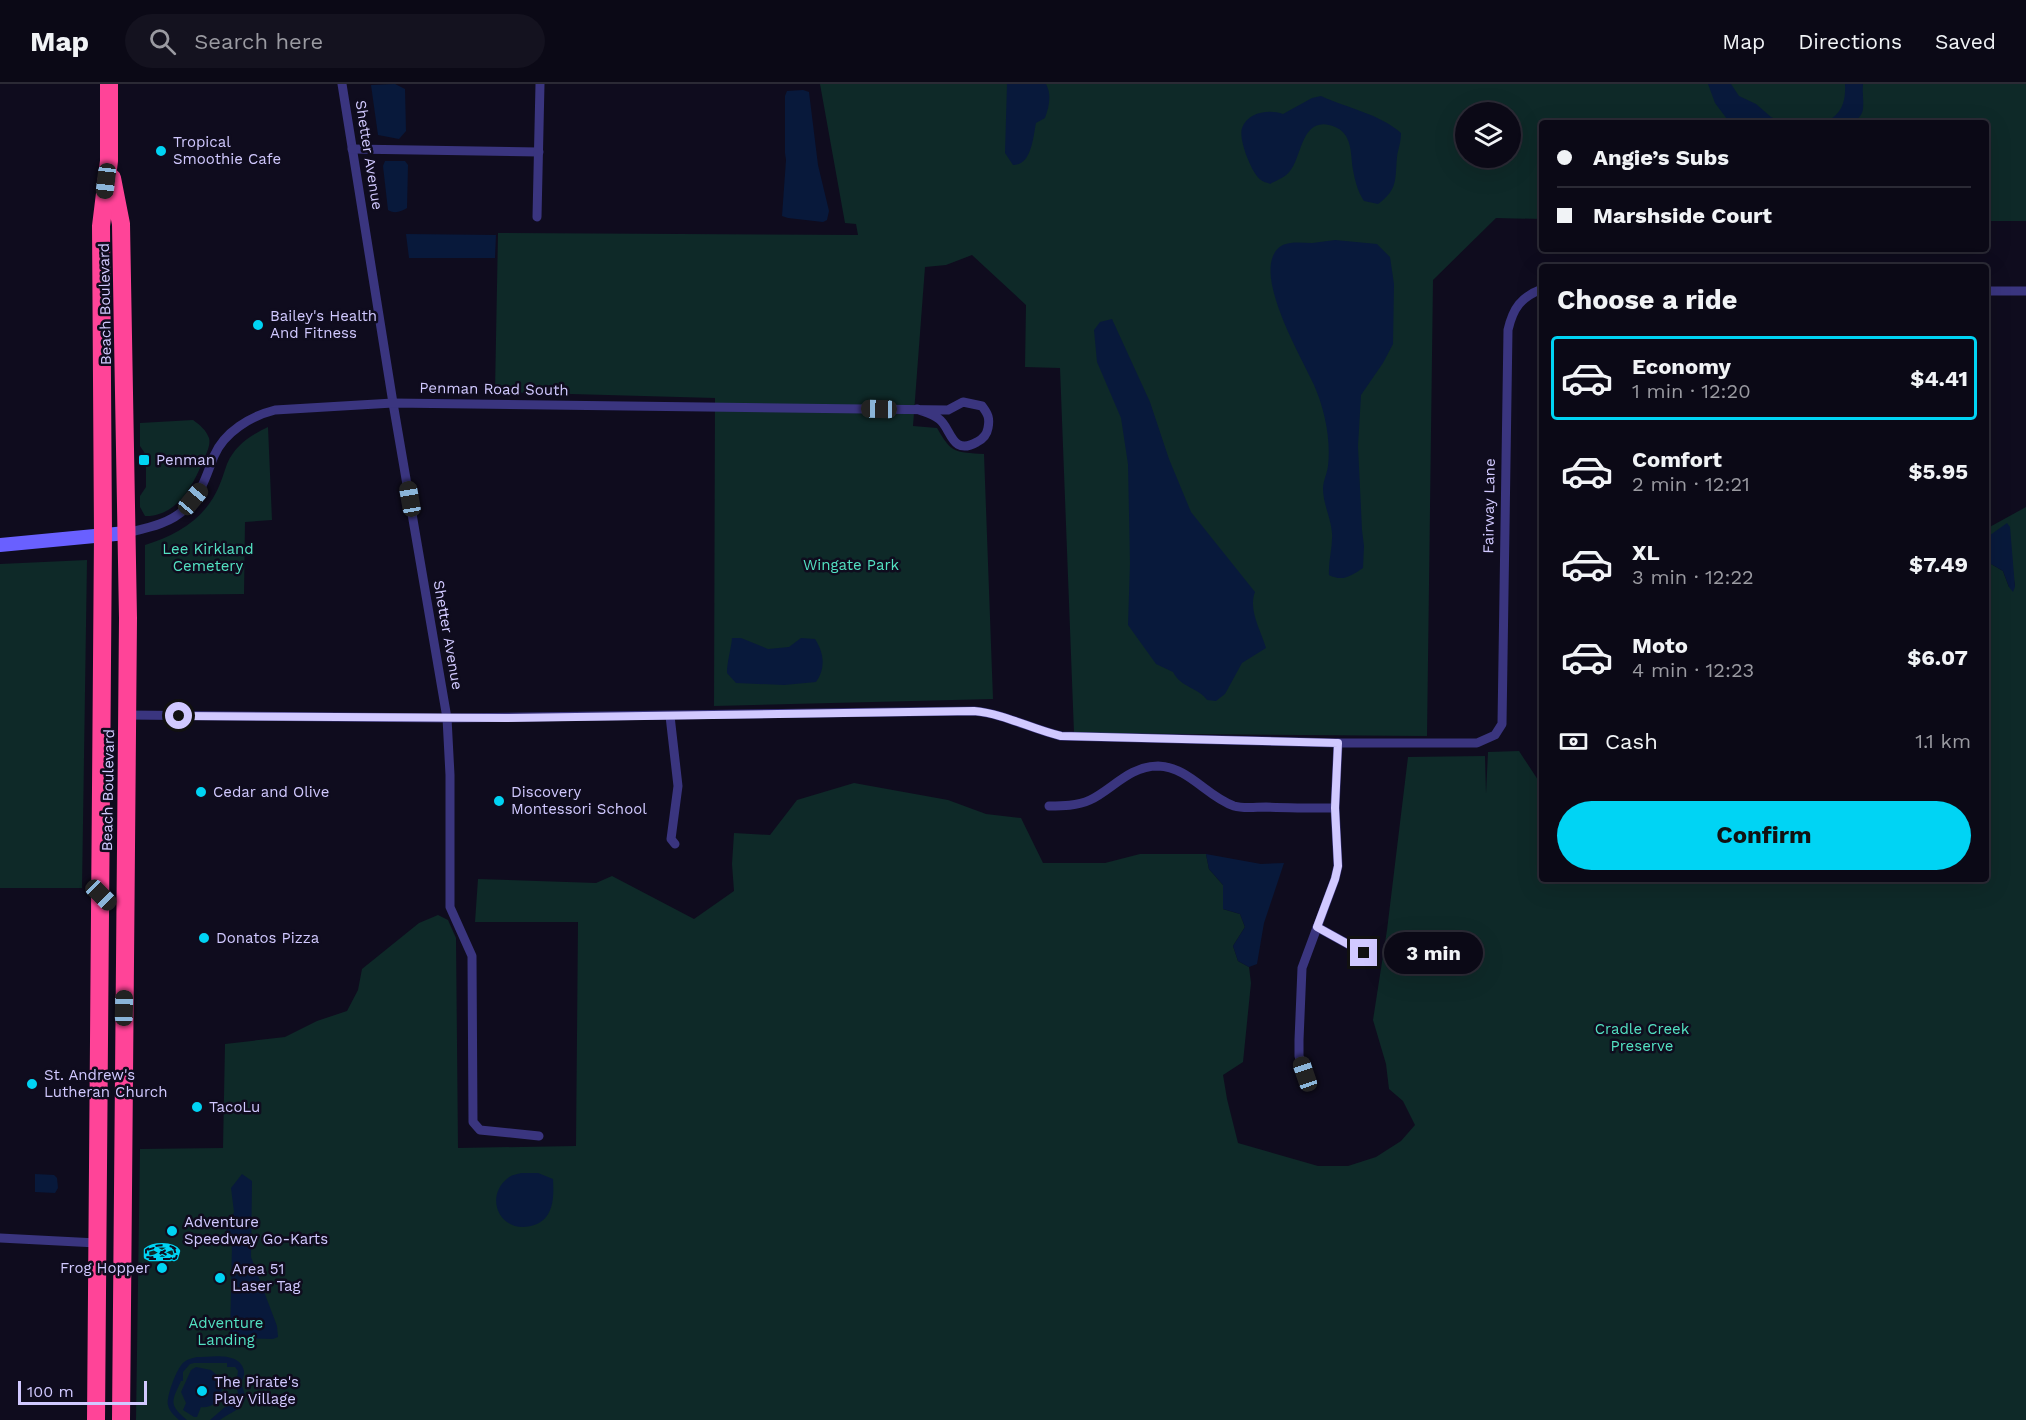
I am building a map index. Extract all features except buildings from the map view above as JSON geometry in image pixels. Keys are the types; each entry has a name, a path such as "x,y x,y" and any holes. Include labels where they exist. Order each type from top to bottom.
{"highway":[{"path":"96,1420 103,535 101,226 109,161 109,84"},
{"name":"Beach Boulevard","path":"109,161 121,224 126,533 127,715 121,1420"},
{"path":"101,824 113,829 114,888 125,906"},
{"path":"101,895 110,904 108,1010 124,1028"},
{"path":"99,1025 113,1036 115,1048 114,1131 123,1136"}],"street":[{"name":"Shetter Avenue","path":"342,84 393,403 447,718 450,775 450,908 472,956 473,1122 480,1130 538,1136"},
{"path":"537,217 540,84"},
{"path":"352,149 539,152"},
{"name":"Fairway Lane","path":"1338,743 1477,743 1493,737 1502,724 1508,330 1514,309 1525,297 1539,291"},
{"path":"1989,291 2026,291"},
{"name":"Penman Road South","path":"126,533 166,522 185,509 202,489 215,454 232,432 259,414 275,410 393,403 917,409 948,410 963,402 982,406 990,419 988,432 974,444 963,445 954,442 946,427 936,417 917,409"},
{"path":"946,427 946,419 956,405"},
{"path":"0,545 126,533"},
{"path":"127,715 447,718 974,711 992,712 1030,728 1061,736 1338,743 1335,808 1338,866 1302,968 1299,988 1299,1056 1305,1074"},
{"path":"670,716 678,786 671,839 675,844"},
{"path":"1049,806 1075,805 1088,801 1138,769 1156,766 1178,771 1213,796 1237,807 1335,808"},
{"path":"1317,927 1364,953"},
{"path":"0,1238 97,1243"}],"green space":[{"name":"Wingate Park","path":"820,84 2026,84 2026,221 1989,221 1989,120 1539,120 1539,219 1496,218 1433,280 1427,736 1074,733 1060,368 1025,367 1026,305 972,255 946,265 925,267 913,426 937,428 947,443 960,452 984,454 993,699 714,706 715,398 495,392 498,233 858,235 856,224 845,223"},
{"path":"193,420 208,435 209,441 209,447 194,480 174,506 156,515 145,516 140,507 140,496 146,487 146,455 140,446 140,423"},
{"name":"Lee Kirkland Cemetery","path":"268,427 272,520 245,522 244,594 145,595 145,545 175,533 200,515 215,494 234,451 250,437"},
{"path":"2026,507 2026,1420 136,1420 140,1149 223,1148 225,1044 285,1037 317,1021 347,1011 358,990 362,969 419,923 438,915 448,920 456,938 458,1148 576,1146 578,922 475,922 478,879 596,883 612,876 694,919 734,891 732,864 734,833 770,835 797,800 854,783 948,800 986,814 1021,818 1043,863 1105,863 1140,854 1206,854 1209,869 1223,885 1223,909 1240,914 1245,927 1233,946 1238,961 1249,967 1251,983 1243,1062 1223,1075 1238,1143 1318,1166 1348,1166 1376,1157 1401,1141 1415,1125 1403,1101 1389,1089 1386,1064 1373,1020 1387,930 1408,757 1485,756 1486,794 1488,752 1519,751 1539,781 1539,882 1989,882 1989,563 2003,571 2009,587 2015,587 2012,565 1989,536 1989,527"},
{"path":"87,560 82,888 0,888 0,564"}],"water":[{"path":"395,84 405,89 406,131 399,139 378,135 371,85"},
{"path":"1007,84 1046,84 1049,97 1045,118 1036,123 1028,155 1019,164 1013,165 1005,153"},
{"path":"1708,84 1731,84 1739,96 1756,104 1778,120 1728,120 1715,103"},
{"path":"1845,84 1863,84 1861,115 1855,120 1830,120 1841,108 1845,97"},
{"path":"787,91 809,92 818,165 829,211 827,220 823,222 782,216 786,160 785,96"},
{"path":"1321,96 1373,116 1393,126 1401,133 1394,184 1389,194 1378,204 1364,201 1356,182 1347,138 1340,129 1329,125 1320,125 1308,133 1294,165 1284,177 1270,184 1261,180 1254,171 1241,133 1249,118 1265,112 1283,114 1312,98"},
{"path":"385,161 405,161 408,165 407,208 400,211 388,210 383,166"},
{"path":"406,234 496,235 495,258 409,258"},
{"path":"1335,240 1377,244 1390,257 1394,284 1393,344 1361,395 1358,446 1364,546 1363,568 1343,578 1329,575 1332,533 1323,495 1329,456 1324,415 1314,385 1284,322 1272,285 1270,269 1276,251 1285,244"},
{"path":"1112,319 1150,402 1169,459 1191,512 1255,592 1254,613 1266,648 1242,663 1225,694 1216,701 1207,700 1199,692 1180,681 1173,672 1156,664 1128,625 1130,563 1128,464 1121,418 1097,362 1094,330 1100,322"},
{"path":"2007,523 2010,527 2015,587 2013,592 2003,571 1989,563 1989,536"},
{"path":"732,638 741,638 768,649 789,647 801,638 815,639 823,660 819,677 816,682 784,685 736,683 727,673"},
{"path":"1206,854 1261,864 1284,863 1264,923 1257,964 1249,967 1238,961 1233,946 1245,927 1240,914 1223,909 1223,885 1209,869"},
{"path":"521,1173 538,1173 553,1179 553,1199 550,1211 537,1224 525,1227 514,1226 506,1221 497,1205 500,1186 509,1177"},
{"path":"35,1174 54,1175 57,1178 58,1188 55,1193 35,1192"},
{"path":"242,1174 252,1181 251,1257 277,1326 278,1337 273,1339 230,1338 232,1245 226,1231 234,1212 231,1188"},
{"path":"197,1357 231,1358 237,1360 244,1371 242,1383 244,1401 239,1408 220,1420 210,1420 225,1407 236,1404 239,1398 236,1385 238,1371 235,1367 227,1367 227,1363 190,1364 183,1372 183,1381 174,1398 174,1406 187,1420 179,1420 169,1407 169,1396 178,1370 184,1362"},
{"name":"The Pirate's Play Village","path":"196,1367 211,1370 223,1380 222,1390 215,1403 201,1407 197,1417 194,1417 183,1410 186,1403 181,1392 191,1370"}],"railway":[{"path":"170,1259 150,1259 146,1257 146,1250 158,1246 175,1248 178,1251 176,1258 174,1259 154,1248 147,1250 147,1257 151,1257 158,1255 161,1253 164,1251 167,1249 174,1248 176,1255 170,1259"}],"place":[{"name":"Tropical Smoothie Cafe","path":"161,151"},
{"name":"Bailey's Health And Fitness","path":"258,325"},
{"name":"Penman","path":"144,460"},
{"name":"Cedar and Olive","path":"201,792"},
{"name":"Discovery Montessori School","path":"499,801"},
{"name":"Donatos Pizza","path":"204,938"},
{"name":"St. Andrew's Lutheran Church","path":"32,1084"},
{"name":"TacoLu","path":"197,1107"},
{"name":"Adventure Speedway Go-Karts","path":"172,1231"},
{"name":"Frog Hopper","path":"162,1268"},
{"name":"Area 51 Laser Tag","path":"220,1278"},
{"name":"The Pirate's Play Village","path":"202,1391"}],"route":[{"path":"179,716 505,718 974,711 992,712 1030,728 1061,736 1338,743 1335,808 1338,866 1317,927 1364,953"}],"park label":[{"name":"Cradle Creek Preserve","path":"1642,1038"},
{"name":"Adventure Landing","path":"226,1332"}]}
